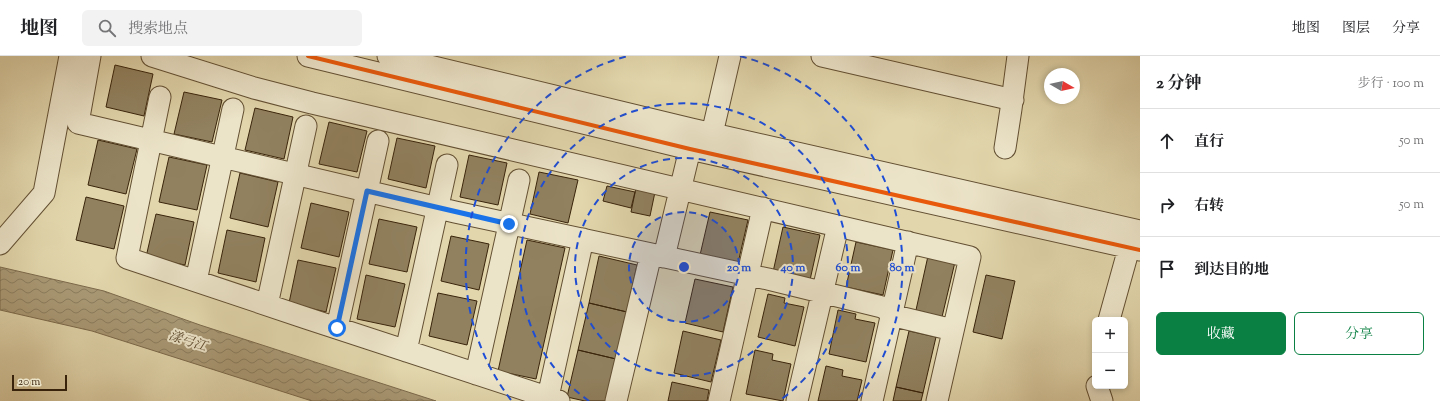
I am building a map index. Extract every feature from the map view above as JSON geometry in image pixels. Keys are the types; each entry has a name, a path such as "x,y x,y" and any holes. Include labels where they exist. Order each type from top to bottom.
{"street":[{"path":"0,244 44,194 70,56"},
{"path":"90,56 78,123 438,208 822,292 882,307 899,317 953,330"},
{"path":"152,56 246,86 312,103 970,257 937,401"},
{"path":"308,56 690,149 1136,243"},
{"path":"388,56 712,134 1136,243"},
{"path":"712,134 730,56"},
{"path":"822,56 866,61 1013,100"},
{"path":"1005,148 1013,100 1018,56"},
{"path":"160,97 127,258 267,305 554,399 583,239"},
{"path":"196,281 233,109"},
{"path":"267,305 306,126"},
{"path":"337,328 378,141"},
{"path":"616,401 658,256 681,189 690,149"},
{"path":"406,351 447,165"},
{"path":"476,374 519,180"},
{"path":"719,401 762,208"},
{"path":"797,401 838,226"},
{"path":"872,401 908,242"},
{"path":"1110,317 1136,243"},
{"path":"1098,389 1102,401"}],"water":[{"name":"漾弓江","path":"0,267 104,291 200,325 436,401 312,401 92,331 0,310"}],"building":[{"path":"115,65 153,74 144,116 106,107"},
{"path":"184,92 222,100 212,142 174,134"},
{"path":"255,108 293,117 284,159 245,150"},
{"path":"329,122 367,131 357,172 319,164"},
{"path":"397,138 435,146 426,188 388,179"},
{"path":"98,140 137,149 126,194 88,185"},
{"path":"469,155 507,163 498,205 460,197"},
{"path":"169,157 207,165 197,210 159,202"},
{"path":"539,172 578,180 568,223 530,214"},
{"path":"240,173 278,182 268,227 230,218"},
{"path":"607,186 635,192 631,208 603,201"},
{"path":"636,188 655,192 650,216 631,212"},
{"path":"86,197 124,206 114,249 76,240"},
{"path":"311,203 349,212 339,257 301,248"},
{"path":"710,212 748,220 738,263 700,255"},
{"path":"156,214 194,222 185,265 146,257"},
{"path":"379,219 417,227 407,272 369,264"},
{"path":"783,227 820,235 810,280 773,272"},
{"path":"227,230 265,238 256,282 218,273"},
{"path":"451,236 489,244 479,290 441,281"},
{"path":"527,240 565,248 536,379 498,371"},
{"path":"856,242 893,250 883,295 846,287"},
{"path":"599,256 637,265 627,312 589,303"},
{"path":"928,256 955,262 942,317 916,310"},
{"path":"298,260 336,268 326,312 289,303"},
{"path":"366,275 405,284 395,327 357,319"},
{"path":"986,275 1015,281 1002,339 973,332"},
{"path":"695,279 733,287 723,332 685,323"},
{"path":"438,293 477,301 467,345 429,336"},
{"path":"768,294 785,298 784,303 804,307 795,346 758,337"},
{"path":"589,303 627,312 616,359 578,350"},
{"path":"838,310 856,314 855,319 875,323 866,362 829,354"},
{"path":"683,331 721,340 711,382 674,373"},
{"path":"909,331 936,337 923,393 896,387"},
{"path":"578,350 616,359 607,401 585,401 567,397"},
{"path":"755,350 773,354 772,360 791,364 783,401 746,394"},
{"path":"826,366 843,370 842,376 862,380 857,401 818,401"},
{"path":"672,382 709,390 707,401 668,401"},
{"path":"896,387 923,393 921,401 893,401"}],"cycle path":[{"path":"308,56 690,149 1140,250"}],"route":[{"path":"337,328 367,191 509,224"}]}
